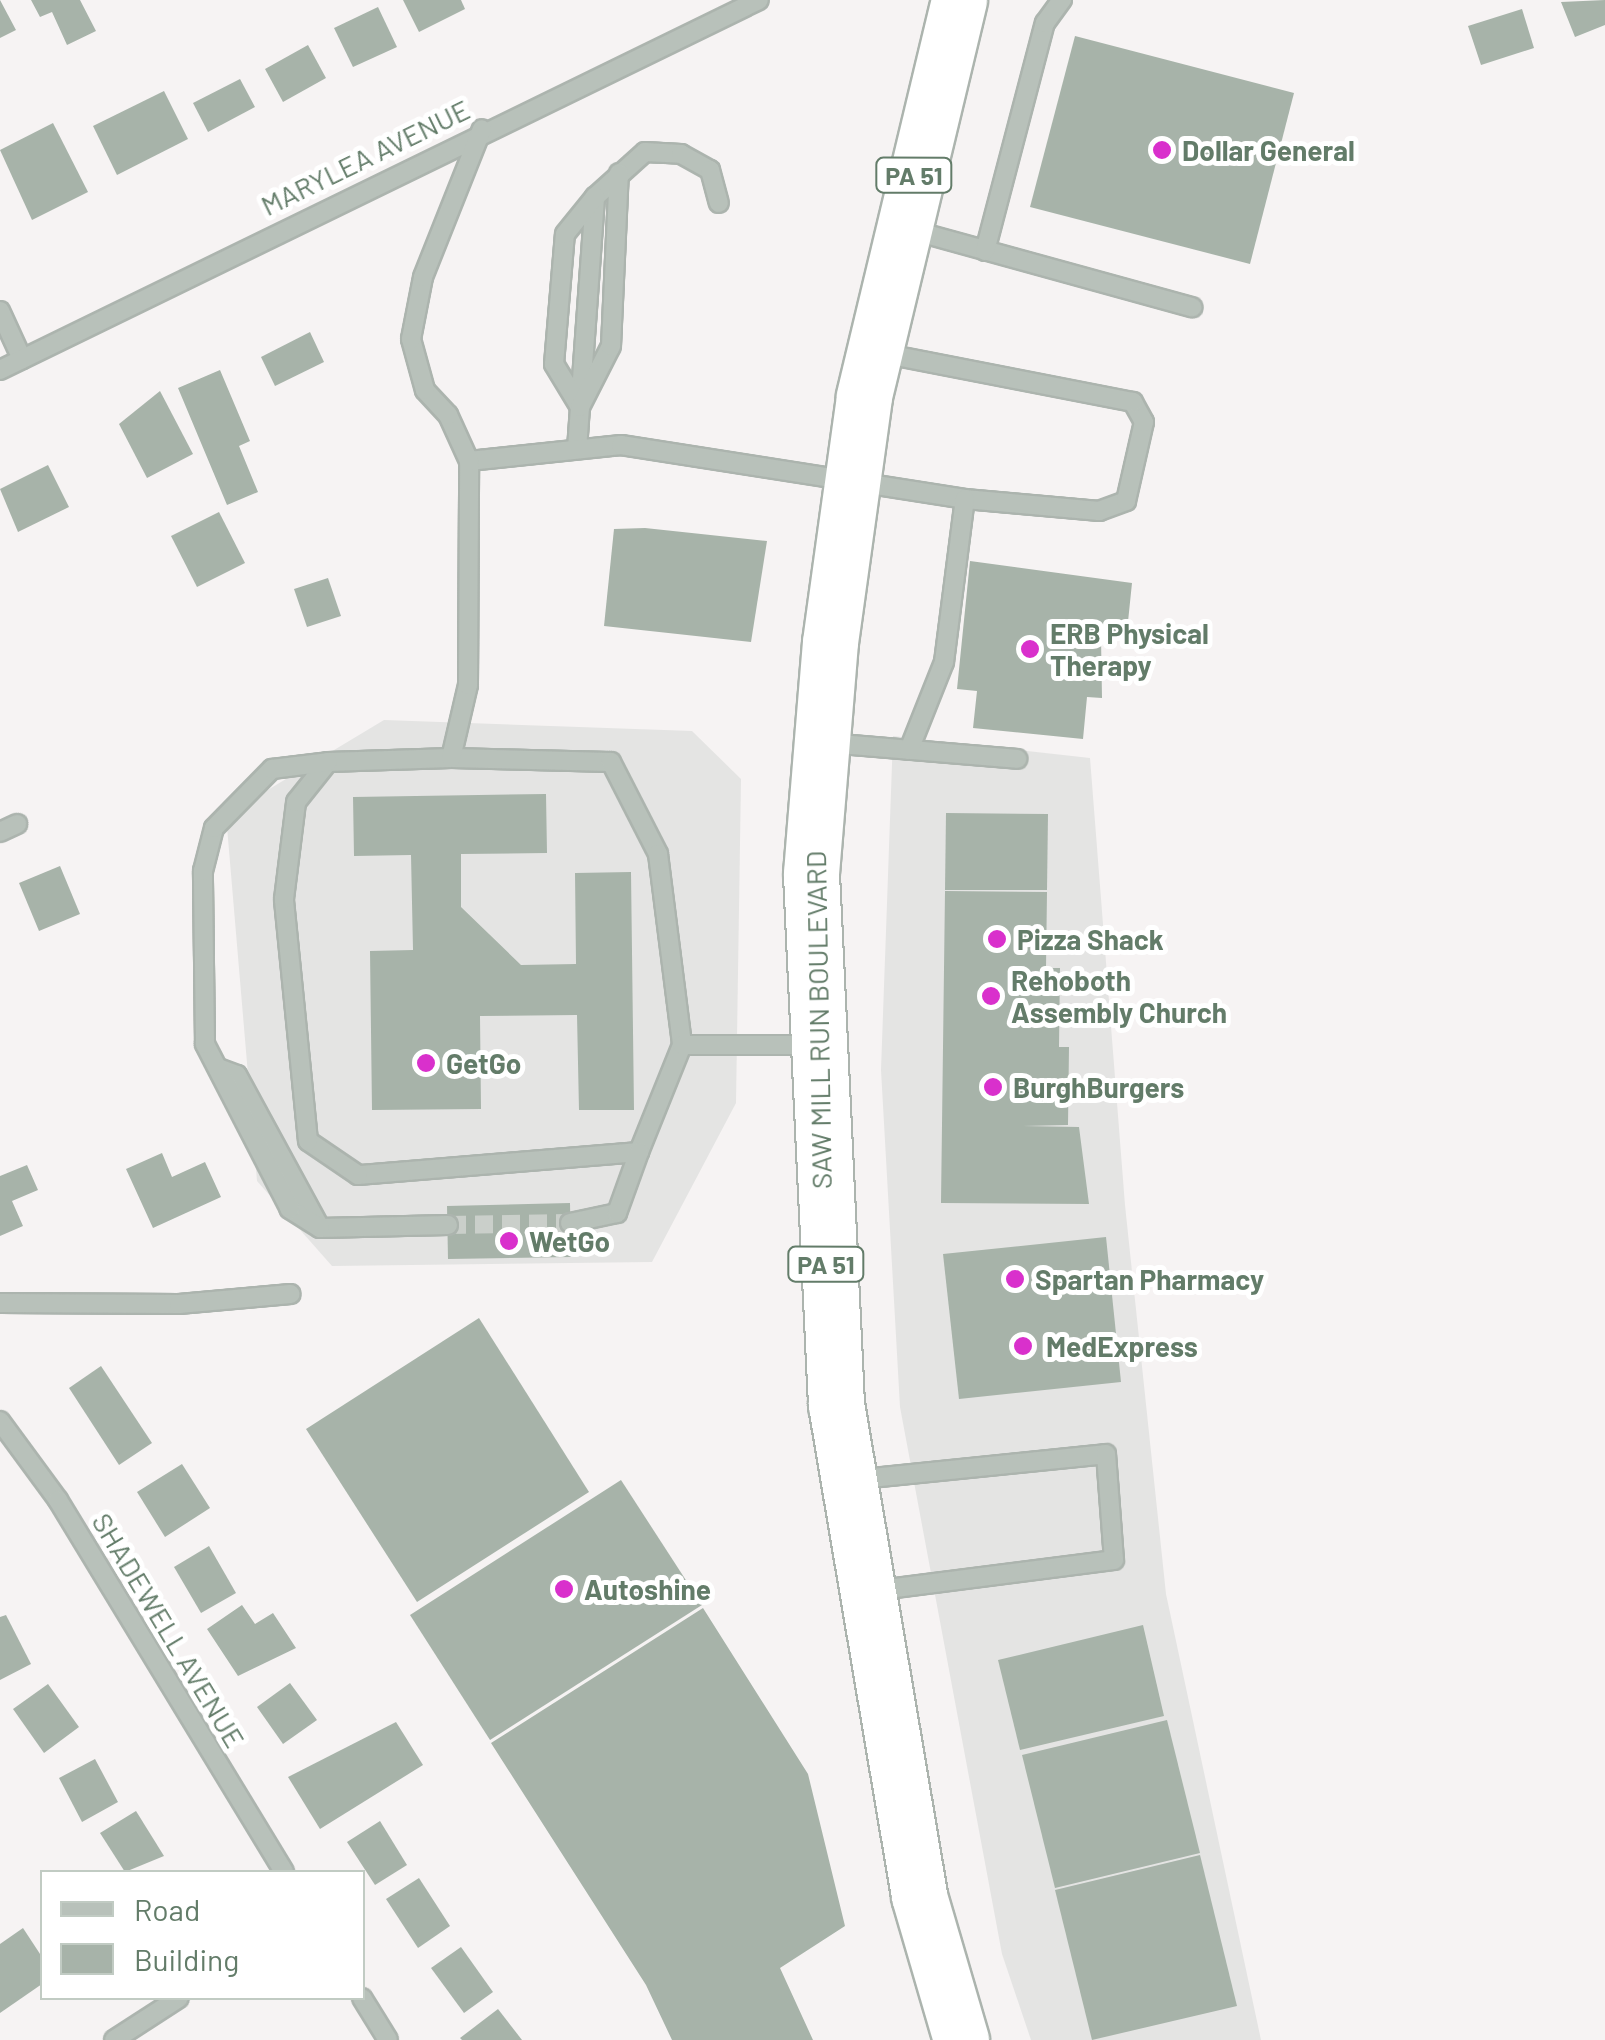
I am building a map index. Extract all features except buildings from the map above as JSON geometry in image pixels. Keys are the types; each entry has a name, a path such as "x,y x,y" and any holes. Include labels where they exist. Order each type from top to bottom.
{"highway":[{"name":"SAW MILL RUN BOULEVARD","path":"959,0 902,228 851,477 811,874 816,1045 847,1481 862,1592 919,1896 961,2040"}],"street":[{"name":"MARYLEA AVENUE","path":"0,370 482,129 759,0"},
{"path":"985,250 1045,23 1062,0"},
{"path":"452,758 468,685 469,461 448,415 425,390 411,339 423,277 482,129"},
{"path":"580,407 554,364 566,234 594,197 645,152 681,154 710,170 719,203"},
{"path":"580,407 611,346 619,173"},
{"path":"577,449 594,197"},
{"path":"902,228 1192,307"},
{"path":"0,311 22,359"},
{"path":"469,461 620,445 851,477 965,499 1099,511 1126,501 1144,422 1133,402 874,352"},
{"path":"909,750 944,662 965,499"},
{"path":"822,742 1017,759"},
{"path":"448,1225 320,1228 290,1209 218,1068 205,1025 203,871 214,828 272,769 328,762 452,758 612,762 658,854 682,1045 616,1212 570,1223"},
{"path":"328,762 296,802 284,899 308,1142 358,1174 639,1152"},
{"path":"682,1045 816,1045"},
{"path":"0,1303 179,1304 291,1294"},
{"name":"SHADEWELL AVENUE","path":"0,1420 58,1500 283,1870"},
{"path":"847,1481 1106,1454 1114,1560 862,1592"},
{"path":"114,2040 176,2000"},
{"path":"363,2000 388,2040"}],"shaded area":[{"path":"384,720 692,731 741,779 736,1103 652,1262 332,1266 257,1181 226,815"},
{"path":"893,736 1090,758 1125,1205 1166,1594 1261,2040 1031,2040 1002,1954 900,1407 881,1070"}],"tunnel":[{"path":"448,1225 570,1223"}],"place":[{"name":"Dollar General","path":"1162,150"},
{"name":"ERB Physical Therapy","path":"1030,649"},
{"name":"Pizza Shack","path":"997,939"},
{"name":"Rehoboth Assembly Church","path":"991,996"},
{"name":"GetGo","path":"426,1063"},
{"name":"BurghBurgers","path":"993,1087"},
{"name":"WetGo","path":"509,1241"},
{"name":"Spartan Pharmacy","path":"1015,1279"},
{"name":"MedExpress","path":"1023,1346"},
{"name":"Autoshine","path":"564,1589"}]}
